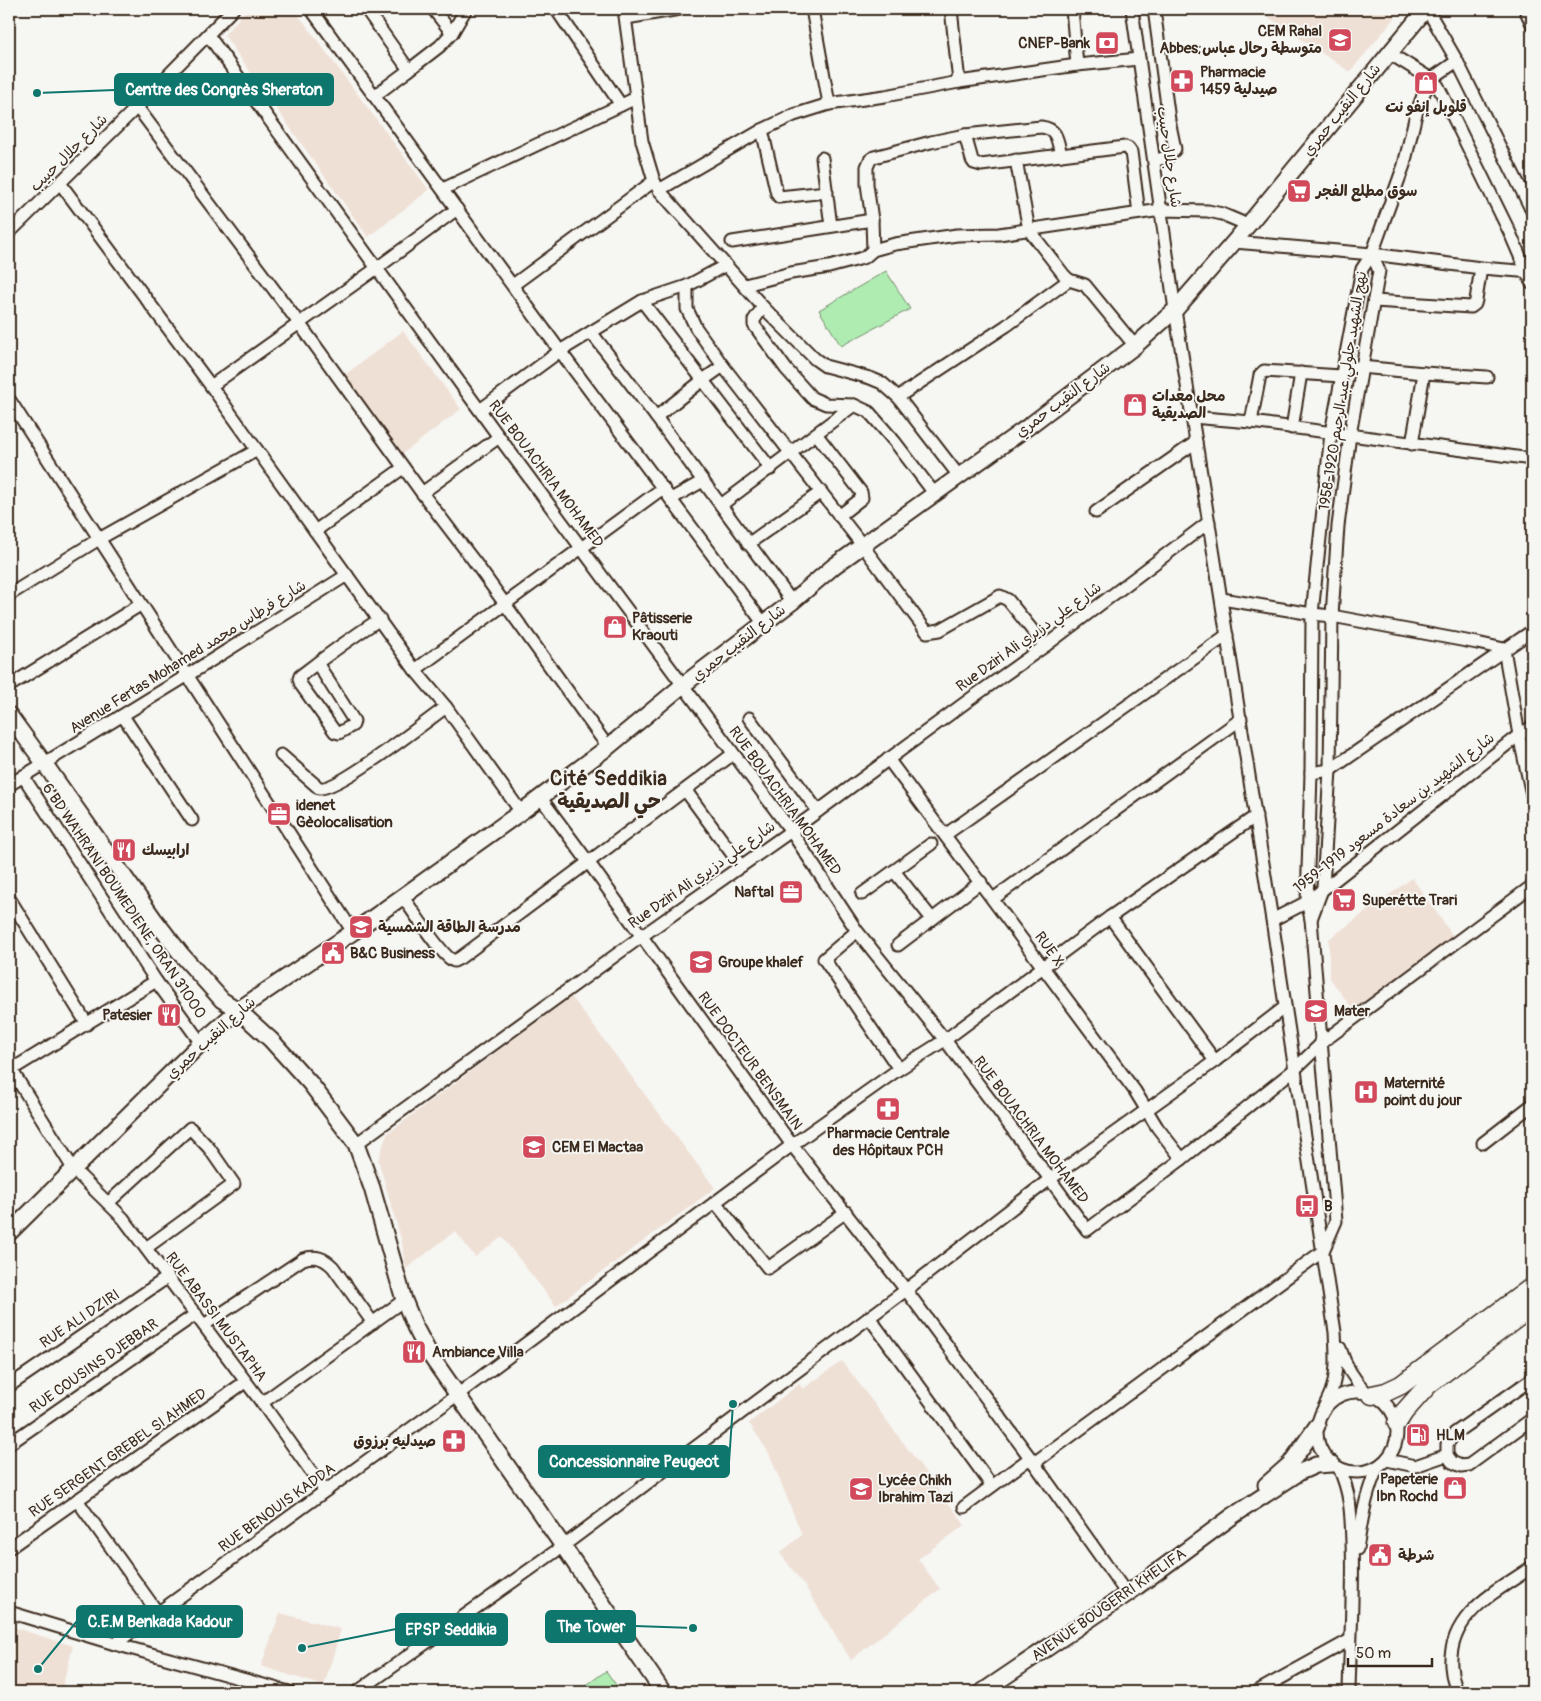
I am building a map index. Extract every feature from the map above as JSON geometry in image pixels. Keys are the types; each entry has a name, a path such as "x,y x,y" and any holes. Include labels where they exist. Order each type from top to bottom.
{"highway":[{"path":"1369,1393 1386,1392 1401,1385 1532,1288"},
{"path":"1397,1423 1404,1412 1429,1384 1532,1307"}],"main road":[{"name":"شارع النقيب حمري","path":"9,1233 201,1043 238,1010 353,932 522,812 792,602 834,566 1135,346 1174,310 1234,242 1426,9"},
{"path":"9,716 181,954 222,1000 238,1010 271,1040 310,1083 356,1144 372,1188 404,1300 415,1327 430,1355 564,1546 663,1692"},
{"name":"AVENUE BOUGERRI KHELIFA","path":"1234,1515 1290,1464 1319,1420"},
{"name":"AVENUE BOUGERRI KHELIFA","path":"982,1692 997,1688 1234,1515 1308,1467 1336,1466"}],"street":[{"name":"شارع جلال حبيب","path":"9,233 233,9"},
{"path":"311,9 560,351 764,624"},
{"path":"366,9 409,70"},
{"path":"433,9 452,32"},
{"path":"374,96 440,46 452,32 466,9"},
{"path":"556,9 621,105"},
{"path":"680,9 625,14 642,141 657,185 763,307 815,359 825,366 882,383 898,397 959,476"},
{"path":"812,9 829,104"},
{"path":"951,9 959,82"},
{"path":"1072,9 1077,65"},
{"name":"شارع جلال حبيب","path":"1132,9 1174,310 1228,635 1335,1332"},
{"path":"1154,9 1169,120 1175,149 1169,156 1154,161"},
{"path":"1426,9 1457,61 1531,205"},
{"path":"1525,9 1532,24"},
{"name":"RUE BOUACHRIA MOHAMED","path":"208,35 499,437 791,831 857,931 945,1040 1087,1230 1182,1159"},
{"path":"1389,53 1431,79 1438,86 1530,272 1532,284"},
{"path":"513,285 657,185 762,130 794,116 829,104 959,82 1077,65 1139,59"},
{"path":"1372,254 1404,165 1416,114 1431,79 1457,61"},
{"path":"443,189 636,98"},
{"path":"137,107 299,323 608,747"},
{"path":"872,250 872,220 867,184 867,167 870,160 874,157 965,134 1046,128 1054,132 1061,155"},
{"path":"762,130 779,197 827,192"},
{"path":"965,134 974,162 981,165 1128,148 1131,152 1139,213"},
{"path":"822,158 832,226"},
{"path":"1016,160 1029,230 1057,268 1069,280 1085,285 1135,346"},
{"path":"60,183 156,315 211,386 415,670 446,707 522,812"},
{"path":"211,386 457,209"},
{"path":"745,285 859,259 872,250 895,244 957,235 1000,234 1161,210 1208,211 1222,214 1248,225"},
{"path":"732,242 872,220"},
{"path":"1234,242 1372,254 1480,268 1530,272"},
{"name":"نهج الشهيد جلولي عبد الرحيم 1920-1958","path":"1323,887 1330,770 1332,616 1338,526 1350,435 1379,271 1372,254"},
{"name":"نهج الشهيد جلولي عبد الرحيم 1920-1958","path":"1311,919 1307,902 1311,773 1312,614 1331,433 1362,269 1372,254"},
{"path":"480,410 560,351 642,301 687,286 726,265"},
{"path":"1374,301 1471,307 1476,300 1480,268"},
{"path":"898,397 1006,326 1069,280"},
{"path":"687,286 687,309 691,319 723,366 863,546 926,632 940,630 1000,596 1008,600 1045,646"},
{"path":"642,301 771,468"},
{"path":"763,307 754,320 754,325 786,369 812,398 826,404 854,405 869,412 895,442 934,493"},
{"path":"591,332 792,602"},
{"path":"656,417 723,366"},
{"path":"1251,422 1262,373 1268,370 1301,373 1342,372 1361,367 1487,377"},
{"path":"1292,428 1301,373"},
{"path":"1412,444 1424,373"},
{"path":"9,399 140,605 353,932"},
{"path":"721,505 817,435 854,405"},
{"path":"1192,417 1251,422 1532,459"},
{"path":"817,435 861,492 862,498 839,516"},
{"path":"422,493 499,437"},
{"path":"1096,512 1196,442"},
{"path":"9,595 99,539 257,450"},
{"path":"315,531 403,468"},
{"path":"671,499 703,481"},
{"path":"415,670 663,488"},
{"path":"748,544 821,492"},
{"name":"Rue Dziri Ali شارع علي دزيري","path":"356,1144 642,936 791,831 973,696 1045,646 1209,522"},
{"path":"1320,528 1338,526"},
{"name":"Avenue Fertas Mohamed شارع فرطاس محمد","path":"9,785 124,716 347,575"},
{"path":"1222,599 1332,616 1477,642 1504,649"},
{"path":"9,686 140,605"},
{"path":"317,663 354,719 353,725 339,734 330,725 300,683 300,676 317,663 380,619"},
{"path":"1311,773 1330,770 1532,631 1532,622"},
{"path":"945,835 1228,635"},
{"path":"1504,649 1532,795"},
{"path":"281,755 319,788 326,789 355,772 446,707"},
{"path":"124,716 192,820"},
{"path":"749,718 818,811"},
{"path":"994,899 1241,719"},
{"name":"شارع الشهيد بن سعادة مسعود 1919-1959","path":"1272,920 1307,902 1323,887 1519,735 1532,727"},
{"path":"402,896 448,958 454,961 589,863 733,754"},
{"name":"RUE X","path":"888,759 994,899 1138,1095 1157,1127 1182,1159"},
{"name":"6 BD WAHRANI BOUMEDIENE, ORAN 31000","path":"23,776 156,981 201,1043"},
{"path":"686,790 741,866"},
{"name":"RUE DOCTEUR BENSMAIN","path":"540,797 792,1145 906,1290 1128,1594"},
{"name":"RUE BENOUIS KADDA","path":"115,1644 457,1395 792,1145 899,1069 945,1040 1110,917 1256,816"},
{"path":"862,894 931,844"},
{"path":"894,871 932,919"},
{"path":"898,945 981,882"},
{"path":"1182,1159 1295,1069 1321,1045 1532,886"},
{"path":"964,1507 1323,1251 1336,1221 1311,919 1323,887"},
{"path":"9,898 87,1024"},
{"path":"1110,917 1215,1061"},
{"path":"857,931 824,959 899,1069"},
{"path":"10,1068 87,1024 156,981"},
{"path":"357,1692 564,1546 869,1318 1050,1179 1215,1061 1285,1007"},
{"name":"RUE ABASSI MUSTAPHA","path":"10,1068 74,1170 123,1218 262,1403 325,1491"},
{"path":"1483,1143 1532,1105"},
{"path":"108,1203 190,1128 209,1148 234,1184 146,1248"},
{"path":"716,1202 768,1268 846,1212"},
{"path":"204,1325 303,1259 310,1257 324,1259 333,1266 373,1323"},
{"name":"RUE ALI DZIRI","path":"9,1386 168,1277"},
{"path":"262,1403 404,1300"},
{"name":"RUE COUSINS DJEBBAR","path":"9,1444 196,1314"},
{"path":"869,1318 992,1486"},
{"path":"1335,1332 1346,1364 1356,1381 1369,1393 1386,1403 1393,1412 1398,1433 1393,1452 1383,1463 1369,1487 1353,1571"},
{"path":"1335,1332 1335,1380 1332,1392 1319,1420 1317,1437 1325,1456 1336,1466 1346,1483 1350,1502 1353,1571 1349,1692"},
{"path":"1532,1379 1455,1433 1447,1444 1447,1454 1452,1462 1461,1466 1469,1465 1532,1419"},
{"name":"RUE SERGENT GREBEL SI AHMED","path":"9,1548 245,1382"},
{"path":"1319,1420 1327,1406 1335,1398 1350,1393 1369,1393"},
{"path":"1336,1466 1355,1472 1363,1472 1383,1463 1415,1466 1447,1454"},
{"path":"76,1500 158,1613"},
{"path":"1455,1691 1450,1654 1459,1627 1476,1606 1532,1566"},
{"path":"9,1612 115,1644 289,1692"},
{"path":"1256,1692 1350,1640"}],"shaded area":[{"path":"247,9 294,9 429,190 368,237 224,35"},
{"name":"CEM Rahal Abbes;متوسطة رحال عباس","path":"1256,9 1402,9 1350,72"},
{"path":"403,331 461,409 401,455 342,377"},
{"path":"1412,878 1453,936 1354,1011 1329,977 1329,939"},
{"name":"CEM El Mactaa","path":"571,996 715,1188 556,1306 502,1237 475,1257 455,1231 406,1269 402,1242 378,1160 387,1134"},
{"name":"Lycée Chikh Ibrahim Tazi","path":"842,1361 965,1525 918,1559 940,1589 851,1660 804,1585 780,1553 802,1535 769,1453 749,1423 799,1384 803,1389"},
{"path":"280,1613 341,1629 324,1686 261,1666"},
{"path":"9,1626 73,1646 61,1692 9,1692"}],"green space":[{"path":"886,271 910,309 841,346 819,310"},
{"path":"606,1671 621,1692 577,1692"}],"place":[{"name":"CEM Rahal Abbes;متوسطة رحال عباس","path":"1340,40"},
{"name":"CNEP-Bank","path":"1107,43"},
{"name":"Pharmacie 1459 صيدلية","path":"1182,81"},
{"name":"قلوبل إنفو نت","path":"1426,83"},
{"name":"Centre des Congrès Sheraton","path":"37,93"},
{"name":"سوق مطلع الفجر","path":"1299,191"},
{"name":"محل معدات الصديقية","path":"1135,405"},
{"name":"Pâtisserie Kraouti","path":"615,627"},
{"name":"idenet Gèolocalisation","path":"279,814"},
{"name":"ارابيسك","path":"124,850"},
{"name":"Naftal","path":"791,892"},
{"name":"Superétte Trari","path":"1344,900"},
{"name":"مدرسة الطاقة الشمسية","path":"361,927"},
{"name":"B&C Business","path":"333,953"},
{"name":"Groupe khalef","path":"701,962"},
{"name":"Mater","path":"1316,1011"},
{"name":"Patesier","path":"169,1015"},
{"name":"Maternité point du jour","path":"1366,1092"},
{"name":"Pharmacie Centrale des Hôpitaux PCH","path":"888,1109"},
{"name":"CEM El Mactaa","path":"534,1147"},
{"name":"B","path":"1307,1206"},
{"name":"Ambiance Villa","path":"414,1352"},
{"name":"Concessionnaire Peugeot","path":"733,1404"},
{"name":"HLM","path":"1418,1435"},
{"name":"صيدليه برزوق","path":"454,1441"},
{"name":"Papeterie Ibn Rochd","path":"1455,1488"},
{"name":"Lycée Chikh Ibrahim Tazi","path":"861,1489"},
{"name":"شرطة","path":"1380,1555"},
{"name":"The Tower","path":"693,1628"},
{"name":"EPSP Seddikia","path":"302,1648"},
{"name":"C.E.M Benkada Kadour","path":"38,1669"}],"district":[{"name":"Cité Seddikia حي الصديقية","path":"609,790"}]}
